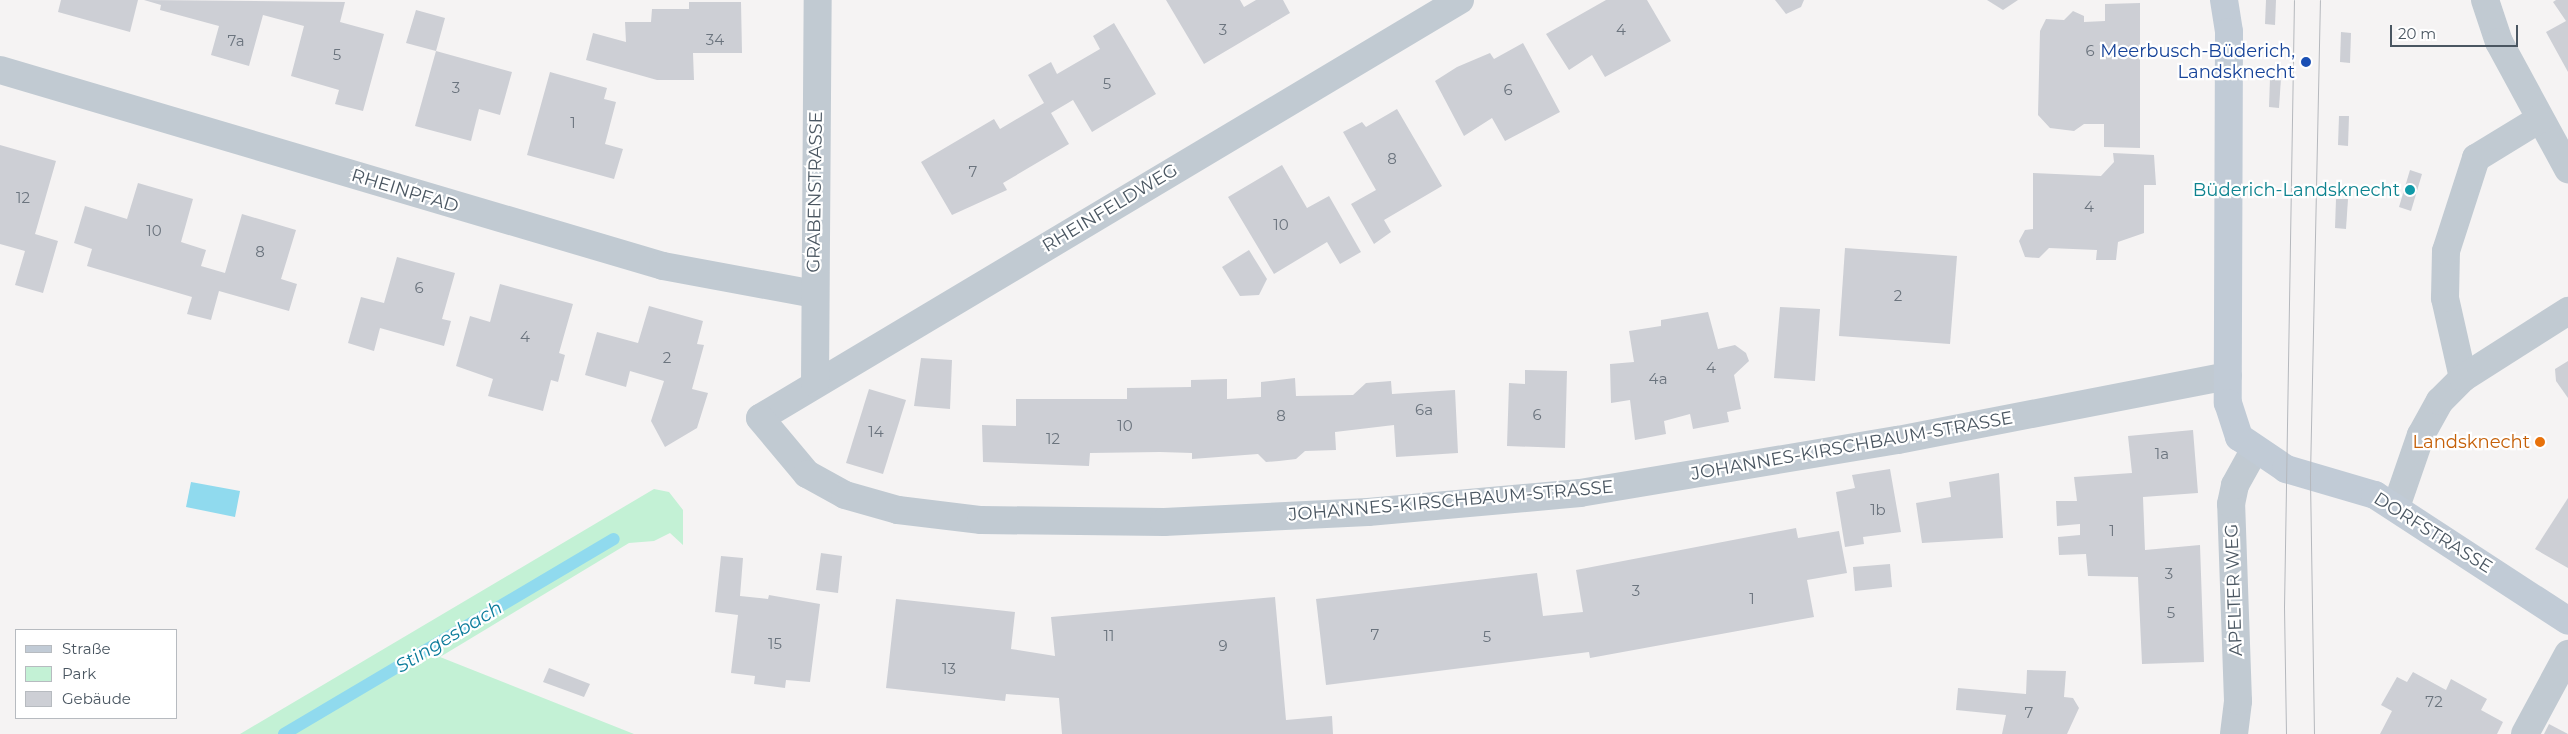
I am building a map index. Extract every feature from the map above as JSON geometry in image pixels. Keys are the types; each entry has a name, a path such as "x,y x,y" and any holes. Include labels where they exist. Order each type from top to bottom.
{"main road":[{"path":"2224,0 2229,32 2228,376 2231,422 2254,451"},
{"name":"DORFSTRASSE","path":"2254,451 2286,469 2340,483 2396,507 2568,621"}],"street":[{"name":"GRABENSTRASSE","path":"815,384 814,294 818,0"},
{"name":"RHEINFELDWEG","path":"760,418 1460,0"},
{"path":"2485,0 2499,42 2568,169"},
{"name":"RHEINPFAD","path":"0,70 662,266 814,294"},
{"path":"2463,378 2444,298 2446,251 2476,158 2540,118"},
{"path":"2396,507 2421,435 2440,400 2463,378 2568,311"},
{"name":"JOHANNES-KIRSCHBAUM-STRASSE","path":"760,418 807,474 845,495 898,510 981,520 1164,522 1368,512 1580,493 1898,440 2228,376"},
{"name":"APELTER WEG","path":"2234,734 2238,700 2231,504 2235,485 2254,451"},
{"path":"2525,734 2568,654"}],"green space":[{"path":"654,489 669,492 683,510 683,545 670,533 654,541 629,543 440,657 634,734 240,734"}],"water":[{"path":"191,482 240,491 235,517 186,507"}],"building":[{"path":"61,0 138,0 130,32 58,12"},
{"path":"144,0 345,2 340,22 384,34 363,111 335,104 339,90 291,76 304,26 263,15 249,66 211,55 219,26 160,10 161,5"},
{"path":"1166,0 1240,0 1244,7 1256,0 1283,0 1290,13 1204,64"},
{"path":"1606,0 1647,0 1671,41 1605,77 1592,55 1569,70 1546,34"},
{"path":"1775,0 1804,0 1801,7 1786,14"},
{"path":"1987,0 2018,0 2003,10"},
{"path":"2266,0 2276,0 2275,25 2265,24"},
{"path":"2556,0 2568,0 2568,72 2546,32 2566,21 2553,2"},
{"path":"689,2 741,2 742,53 693,53 694,80 657,80 586,60 593,33 626,42 625,22 651,22 652,9 689,9"},
{"path":"2140,3 2140,148 2104,147 2104,124 2084,124 2074,131 2050,128 2038,115 2040,31 2046,19 2064,20 2073,11 2084,16 2084,22 2105,21 2105,4"},
{"path":"416,10 445,18 436,51 406,43"},
{"path":"1114,23 1156,94 1092,132 1073,100 1051,113 1069,144 1003,183 1007,190 952,215 921,162 994,119 1000,129 1044,103 1028,75 1051,62 1057,74 1100,49 1093,36"},
{"path":"2341,32 2351,33 2350,63 2340,62"},
{"path":"1523,43 1560,112 1505,141 1492,118 1464,136 1435,81 1457,67 1490,53 1494,59"},
{"path":"436,51 512,72 500,115 479,109 471,141 415,126"},
{"path":"550,72 607,88 604,99 616,102 605,144 623,149 614,179 527,155"},
{"path":"2270,78 2281,78 2279,108 2269,107"},
{"path":"1397,109 1442,186 1384,220 1391,232 1374,244 1351,204 1376,190 1343,132 1362,122 1366,127"},
{"path":"2339,116 2349,116 2348,146 2338,145"},
{"path":"0,145 56,161 35,234 58,241 43,293 15,285 25,251 0,244"},
{"path":"2113,153 2154,155 2156,185 2144,185 2144,233 2118,242 2116,260 2096,260 2097,250 2049,248 2039,258 2025,257 2019,241 2025,230 2033,229 2033,173 2101,176 2114,162"},
{"path":"1282,165 1307,208 1329,196 1361,252 1340,264 1327,242 1274,274 1228,197"},
{"name":"Büderich-Landsknecht","path":"2410,170 2422,174 2411,211 2399,207"},
{"path":"138,183 193,199 181,242 206,250 201,266 225,273 242,214 296,230 281,279 297,284 289,311 219,291 211,320 187,314 192,297 87,266 92,249 74,243 85,206 127,219"},
{"path":"2336,199 2348,199 2346,229 2335,228"},
{"path":"1845,248 1957,256 1950,344 1839,336"},
{"path":"1249,250 1267,279 1259,295 1240,296 1222,267"},
{"path":"397,257 455,273 442,319 451,321 444,346 380,328 374,351 348,343 361,297 384,303"},
{"path":"500,284 573,304 559,353 565,355 558,382 551,380 543,411 488,396 493,379 456,366 470,316 490,322"},
{"path":"649,306 703,321 697,344 704,345 692,389 708,393 697,428 665,447 651,421 664,381 630,371 626,387 585,375 597,332 638,343"},
{"path":"1780,307 1820,309 1815,381 1774,378"},
{"path":"1708,312 1718,349 1735,345 1746,353 1749,361 1734,375 1741,409 1727,412 1729,422 1693,429 1690,414 1664,421 1666,434 1635,440 1630,400 1611,403 1610,364 1634,362 1629,331 1661,326 1661,320"},
{"path":"921,358 952,360 950,409 914,406"},
{"path":"2568,361 2568,398 2556,381 2555,369"},
{"path":"1525,370 1567,371 1565,448 1507,446 1509,383 1525,384"},
{"path":"1295,378 1296,396 1353,395 1366,383 1391,381 1392,394 1455,390 1458,453 1396,457 1394,425 1335,432 1336,450 1305,451 1296,459 1279,461 1266,462 1258,454 1192,459 1192,453 1160,452 1090,453 1089,466 983,462 982,425 1016,426 1016,399 1127,399 1127,388 1191,387 1191,380 1227,379 1227,399 1261,397 1261,382"},
{"path":"869,389 906,400 883,474 846,463"},
{"path":"2193,430 2198,493 2143,497 2145,550 2200,545 2204,662 2142,664 2138,577 2088,576 2086,554 2059,555 2058,537 2080,535 2080,524 2057,526 2056,501 2077,501 2074,477 2132,473 2128,436"},
{"path":"1890,469 1901,532 1863,537 1864,544 1845,547 1836,492 1855,488 1852,475"},
{"path":"1999,473 2003,538 1922,543 1916,503 1951,497 1949,482"},
{"path":"2568,498 2568,568 2535,549"},
{"path":"1796,528 1798,538 1839,531 1847,573 1807,580 1814,617 1590,658 1589,652 1326,685 1316,599 1537,573 1543,616 1583,612 1576,570"},
{"path":"821,553 842,556 838,593 816,590"},
{"path":"721,556 743,558 740,596 768,599 769,595 820,604 810,682 786,680 785,688 754,684 755,676 731,673 738,615 715,612"},
{"path":"1890,564 1892,587 1855,591 1853,567"},
{"path":"1275,597 1286,720 1332,716 1333,734 1062,734 1059,698 1006,694 1005,701 886,688 896,599 1015,612 1011,649 1055,656 1051,617"},
{"path":"549,668 590,684 584,697 543,682"},
{"path":"2027,670 2066,671 2064,697 2073,698 2079,708 2067,734 2002,734 2006,715 1956,710 1958,688 2026,694"},
{"path":"2413,672 2446,690 2451,679 2487,699 2481,710 2503,722 2497,734 2380,734 2392,711 2381,705 2397,677 2407,682"},
{"path":"2549,724 2568,734 2544,734"}],"waterway":[{"name":"Stingesbach","path":"284,734 614,539"}],"tram line":[{"path":"2286,734 2284,608 2294,0"},
{"path":"2314,734 2310,475 2320,0"}],"place":[{"name":"Meerbusch-Büderich, Landsknecht","path":"2306,62"},
{"name":"Büderich-Landsknecht","path":"2410,190"},
{"name":"Landsknecht","path":"2540,442"}]}
